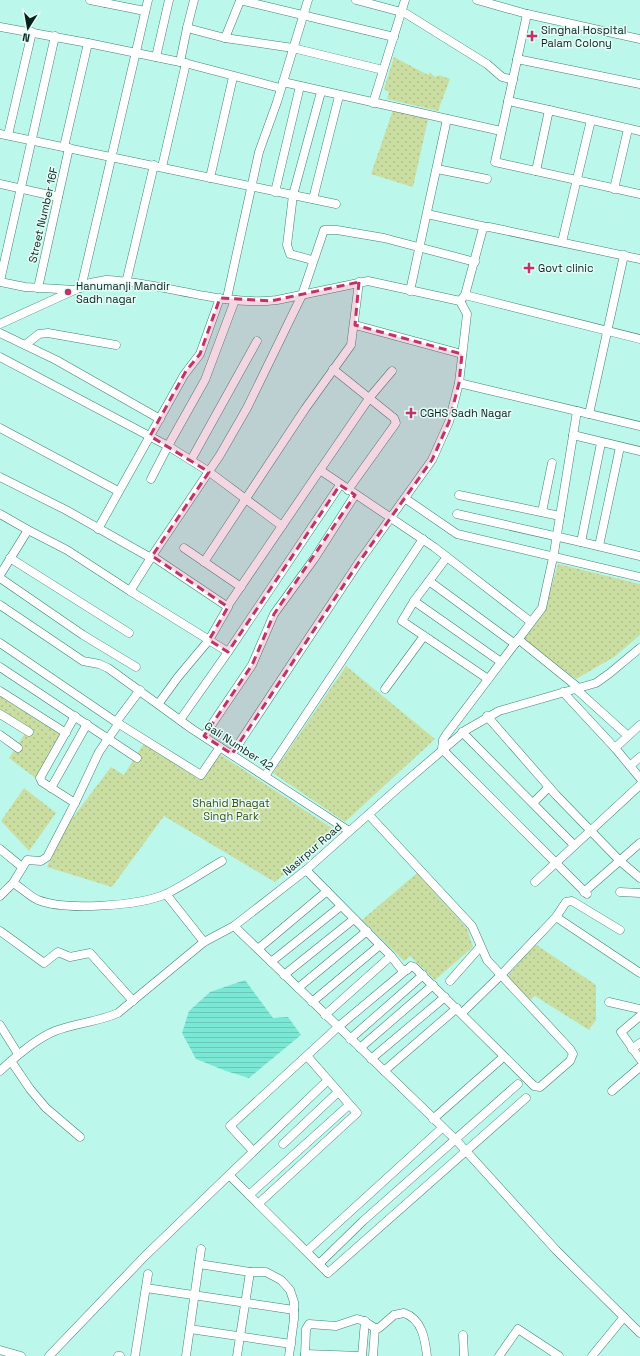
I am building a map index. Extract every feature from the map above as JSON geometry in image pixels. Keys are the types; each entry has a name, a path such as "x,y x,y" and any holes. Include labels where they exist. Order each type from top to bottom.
{"street":[{"path":"90,0 106,1 145,11"},
{"path":"79,289 112,156 134,53 148,0"},
{"path":"156,57 169,0"},
{"path":"126,282 158,166 183,63 187,28 194,0"},
{"path":"225,38 240,0 394,37"},
{"path":"98,528 186,371 200,354 223,298 252,187 259,152 308,0"},
{"path":"356,0 405,13 487,64 502,77 513,80"},
{"path":"373,103 405,0"},
{"path":"477,0 503,4 527,14 640,39"},
{"path":"527,14 494,162 640,194"},
{"path":"0,27 55,36 156,57 233,77 281,85 300,86 321,92 501,131"},
{"path":"187,28 225,38 293,48 383,70"},
{"path":"32,32 4,134 336,204"},
{"path":"55,36 0,282 17,286 38,288 79,289"},
{"name":"Street Number 16F","path":"38,288 58,197 88,43"},
{"path":"517,59 640,84"},
{"path":"210,178 233,77"},
{"path":"275,192 300,86"},
{"path":"312,260 294,256 290,254 287,249 293,195 321,92"},
{"path":"313,199 339,96"},
{"path":"508,101 640,131"},
{"path":"536,172 549,110"},
{"path":"410,291 428,214 447,119"},
{"path":"562,242 591,120"},
{"path":"614,189 628,129"},
{"path":"437,168 486,178"},
{"path":"0,184 58,197"},
{"path":"428,214 486,227 497,227 640,259"},
{"path":"232,754 359,562 406,499 436,453 449,422 459,383 467,314 460,299 474,262 482,232 486,227"},
{"path":"130,590 209,472 241,419 302,295 312,260 321,236 327,229 376,237 474,262"},
{"path":"589,414 624,255"},
{"path":"0,324 98,281 126,282 236,300 271,301 368,281 410,291 460,299 640,339"},
{"path":"204,562 333,369 351,345 355,325 359,282"},
{"path":"151,479 205,380 236,300"},
{"path":"355,325 462,354"},
{"path":"0,332 160,419"},
{"path":"25,345 39,334 48,333 116,345"},
{"path":"191,460 257,342"},
{"path":"0,357 168,446 209,472 282,526"},
{"path":"204,736 252,665 274,614 314,559 351,492 396,425 394,418 370,397 333,369"},
{"path":"159,703 178,677 209,640 241,587 320,470 370,397 392,371"},
{"path":"459,383 640,426"},
{"path":"577,411 557,536 542,608 446,735 443,740 442,749 586,893 640,843"},
{"path":"0,428 118,491"},
{"path":"573,436 640,451"},
{"path":"581,542 601,443"},
{"path":"599,546 620,447"},
{"path":"542,512 552,463"},
{"path":"320,470 340,485 423,539 531,622"},
{"path":"0,477 151,557 228,607"},
{"path":"180,720 228,652 340,485"},
{"path":"459,495 560,516"},
{"path":"406,499 457,534 553,558 640,577"},
{"path":"0,514 68,550 228,652"},
{"path":"457,514 640,556"},
{"path":"0,575 28,530"},
{"path":"265,776 423,539"},
{"path":"184,548 241,587"},
{"path":"447,557 414,601 402,620 488,679"},
{"path":"10,558 129,633"},
{"path":"0,578 83,635 136,667"},
{"path":"429,581 517,642 578,689 628,736"},
{"path":"414,601 501,662"},
{"name":"Gali Number 42","path":"0,605 84,661 102,665 119,676 220,747 349,831"},
{"path":"385,689 424,636"},
{"path":"0,643 117,722 201,775 220,747"},
{"name":"Nasirpur Road","path":"0,1071 18,1054 54,1031 109,1017 118,1013 204,942 234,926 306,870 462,732 499,710 578,689 596,682 610,674 640,648"},
{"path":"0,668 75,716 136,758"},
{"path":"0,690 66,733"},
{"path":"0,896 13,883 22,866 28,859 41,861 47,857 99,752 117,722 140,690"},
{"path":"563,692 615,748 640,778"},
{"path":"0,714 29,732"},
{"path":"75,716 40,778 40,780 51,788 75,803"},
{"path":"487,716 549,787 620,861 640,878"},
{"path":"51,788 87,724"},
{"path":"615,748 640,725"},
{"path":"462,732 574,845"},
{"path":"0,735 18,748"},
{"path":"630,766 640,757"},
{"path":"535,882 640,785"},
{"path":"533,803 549,787"},
{"path":"253,1151 230,1126 338,1026 412,966 423,974 537,1088 570,1061 573,1054 486,960 472,926 369,815"},
{"path":"0,849 22,866"},
{"path":"13,883 39,900 64,906 114,905 166,894 222,862"},
{"path":"306,870 367,931 402,970 405,971"},
{"path":"258,949 327,892"},
{"path":"620,892 640,892"},
{"path":"166,894 204,942"},
{"path":"384,1071 501,975 556,917 566,902 572,902 620,930"},
{"path":"271,962 341,906"},
{"path":"556,917 640,973"},
{"path":"284,975 354,919"},
{"path":"234,926 456,1140 556,1250 640,1333"},
{"path":"298,988 367,931"},
{"path":"0,932 2,936 0,942"},
{"path":"0,932 44,963 58,952 70,957 90,953 133,1001"},
{"path":"312,1002 380,945"},
{"path":"450,980 480,947"},
{"path":"325,1014 391,956"},
{"path":"350,1039 423,974"},
{"path":"360,1048 434,985"},
{"path":"372,1059 445,997"},
{"path":"609,1002 640,1010"},
{"path":"640,1016 621,1032 640,1059"},
{"path":"0,1026 18,1054"},
{"path":"632,1049 640,1043"},
{"path":"258,1204 357,1113 307,1056"},
{"path":"433,1119 500,1060"},
{"path":"11,1061 30,1089 46,1108 80,1137"},
{"path":"612,1091 640,1067"},
{"path":"50,1356 145,1256 328,1080"},
{"path":"319,1264 363,1221 518,1084"},
{"path":"283,1144 338,1092"},
{"path":"229,1175 307,1251 326,1272 329,1273 526,1098"},
{"path":"249,1195 349,1105"},
{"path":"307,1251 442,1128"},
{"path":"186,1356 201,1249"},
{"path":"199,1264 250,1272 266,1272 281,1280 293,1296 294,1310 289,1356"},
{"path":"238,1356 250,1272"},
{"path":"135,1356 148,1274"},
{"path":"146,1288 294,1310"},
{"path":"365,1321 362,1356 305,1355 306,1329 310,1324 336,1326 354,1319 365,1321 375,1328 379,1328 394,1315 404,1313 413,1318 425,1336 428,1356"},
{"path":"592,1356 624,1317"},
{"path":"373,1356 375,1328"},
{"path":"190,1329 291,1344"},
{"path":"499,1356 518,1329 559,1356"},
{"path":"463,1335 464,1356"},
{"path":"0,1350 21,1356"}],"highlighted area":[{"path":"359,282 355,325 462,354 459,383 449,422 432,460 359,562 232,754 204,736 252,665 274,614 355,495 340,485 228,652 209,640 228,607 152,556 209,472 150,436 186,371 200,354 220,298 271,301"}],"green space":[{"path":"394,57 428,75 430,72 435,77 439,75 450,79 438,111 387,99 389,92 384,89"},
{"path":"393,110 428,119 413,187 371,174"},
{"path":"558,564 640,584 640,635 614,657 576,679 523,640 545,609"},
{"name":"Shahid Bhagat Singh Park","path":"346,666 435,739 345,822 273,773"},
{"path":"0,692 63,736 37,779 9,758 28,729 0,712"},
{"name":"Shahid Bhagat Singh Park","path":"144,743 200,780 218,753 335,830 275,882 164,816 112,887 47,867 68,824 111,767 124,775"},
{"path":"24,788 56,813 29,851 1,821"},
{"path":"417,873 467,928 473,947 435,980 410,956 404,961 362,920"},
{"path":"535,944 596,985 596,1020 589,1030 535,996 530,1000 507,977"}],"shaded area":[{"path":"245,980 273,1018 288,1017 301,1035 249,1078 196,1059 182,1033 189,1011 210,992"}],"place":[{"name":"Singhal Hospital Palam Colony","path":"532,36"},
{"name":"Govt clinic","path":"529,268"},
{"name":"Hanumanji Mandir Sadh nagar","path":"68,292"},
{"name":"CGHS Sadh Nagar","path":"411,413"}]}
